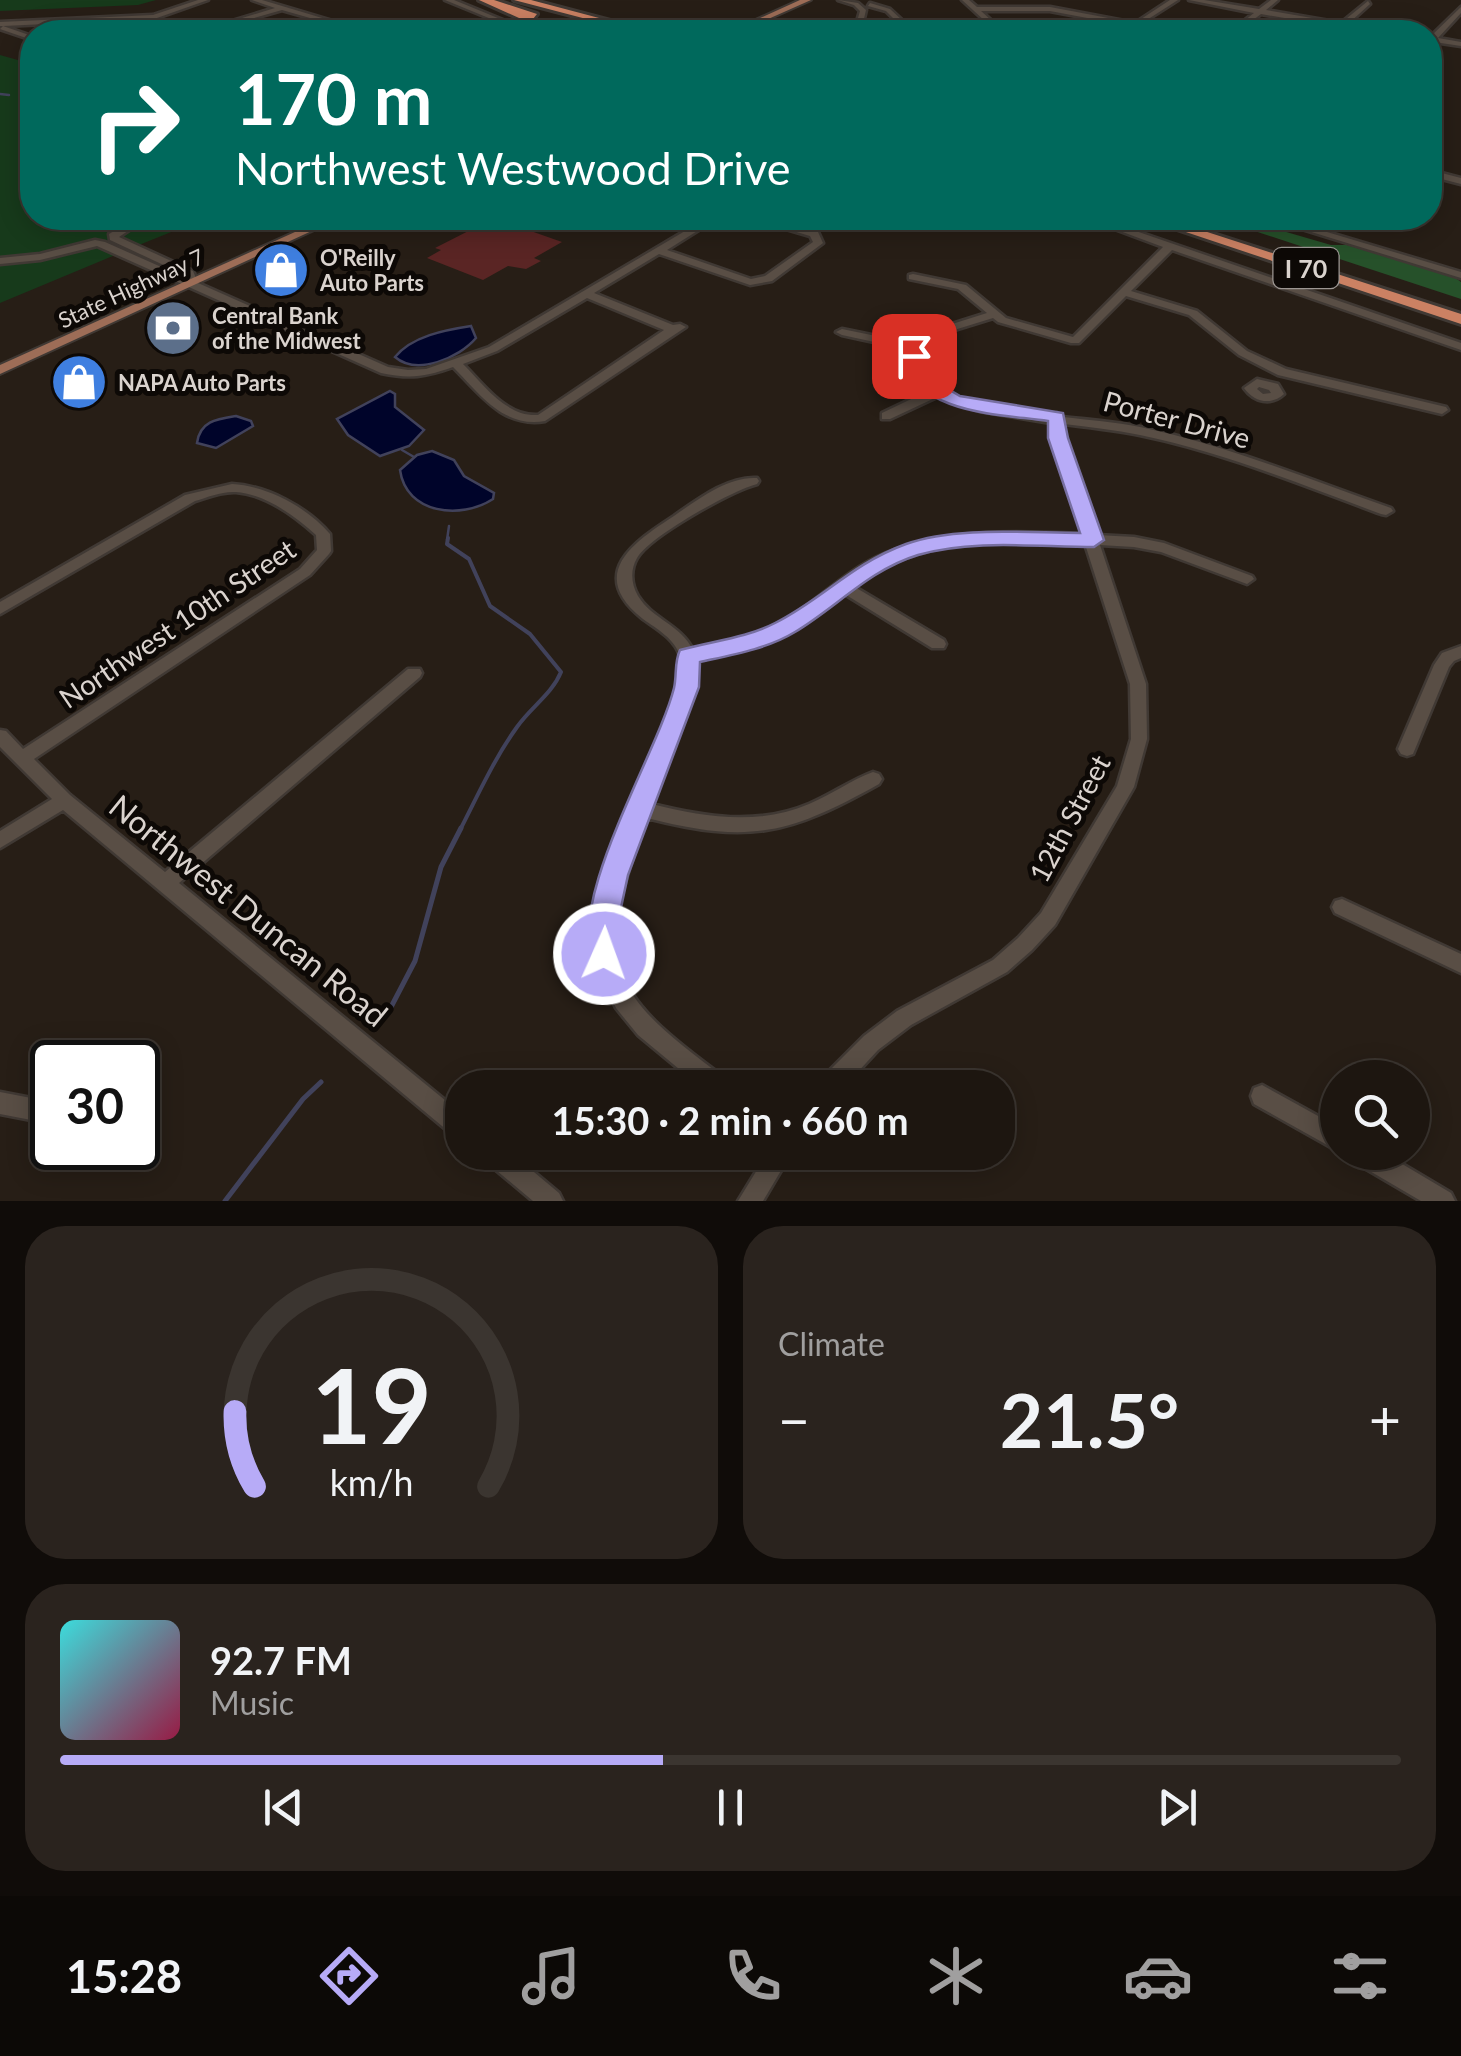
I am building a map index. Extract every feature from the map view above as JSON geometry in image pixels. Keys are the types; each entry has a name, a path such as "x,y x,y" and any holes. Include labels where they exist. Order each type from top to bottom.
{"highway":[{"path":"482,0 545,20"},
{"path":"482,0 530,20"},
{"path":"509,0 571,20"},
{"path":"518,0 599,20"},
{"name":"I 70","path":"1188,230 1461,319"},
{"name":"I 70","path":"1221,230 1461,307"}],"main road":[{"path":"761,20 808,0"},
{"path":"775,20 819,0"},
{"name":"State Highway 7","path":"0,370 307,230"}],"street":[{"path":"91,20 154,17 205,0"},
{"path":"254,0 320,20"},
{"path":"448,0 498,20"},
{"path":"965,0 988,20"},
{"path":"1144,20 1175,0"},
{"path":"1192,0 1304,20"},
{"path":"1249,20 1275,0"},
{"path":"844,1 858,10 856,20"},
{"path":"1350,20 1368,3"},
{"path":"870,5 888,10 897,20"},
{"path":"241,20 282,8"},
{"path":"976,9 1050,9 1109,20"},
{"path":"1442,29 1461,9"},
{"path":"0,25 20,34"},
{"path":"0,261 40,257 114,237 124,230"},
{"path":"97,240 173,279 192,282 385,370 418,374 493,349 692,230"},
{"path":"657,250 750,282 768,278 818,243 814,234 800,230"},
{"path":"1126,230 1461,347"},
{"path":"1312,230 1461,275"},
{"path":"114,237 189,273 192,282"},
{"path":"913,277 935,278 962,287 978,296 993,315 1075,341 1172,245"},
{"path":"1125,292 1193,312 1243,353 1282,372 1442,410"},
{"path":"457,364 511,416 530,424 676,328 586,294"},
{"path":"916,348 934,333 993,315"},
{"path":"842,332 916,348"},
{"path":"886,416 937,392 916,368 916,348"},
{"path":"1270,385 1282,372"},
{"name":"Porter Drive","path":"937,392 976,406 1057,417 1189,443 1386,511"},
{"name":"12th Street","path":"845,1070 871,1042 904,1018 1000,966 1025,944 1048,919 1124,787 1139,739 1138,684 1058,438 1057,417"},
{"path":"697,1070 647,1031 612,981 604,954 606,904 686,687 689,656 630,598 624,572 628,560 646,540 731,487 752,481"},
{"name":"Northwest 10th Street","path":"0,608 190,498 234,488 252,491 312,523 323,534 324,550 305,572 24,757"},
{"path":"689,656 753,641 786,628 842,586 893,556 935,543 1094,540 1164,548 1247,579"},
{"path":"842,586 938,644"},
{"path":"1407,749 1442,665 1448,657 1461,652"},
{"path":"166,883 414,673"},
{"name":"Northwest Duncan Road","path":"0,736 64,800 445,1114"},
{"path":"641,809 728,828 759,827 812,811 873,779"},
{"path":"0,840 64,800"},
{"path":"1342,906 1461,964"},
{"path":"1262,1096 1320,1130"},
{"path":"0,1103 30,1109"},
{"path":"514,1170 551,1201"},
{"path":"750,1201 770,1170"},
{"path":"1390,1170 1443,1201"}],"green space":[{"path":"0,0 156,0 138,5 0,11"},
{"path":"0,55 20,61 20,230 176,230 134,247 193,272 177,279 120,253 0,303"},
{"path":"1251,230 1279,230 1331,245 1347,245 1454,277 1461,282 1461,299"}],"water":[{"path":"471,326 476,338 449,358 415,365 395,357 420,339"},
{"path":"390,391 395,394 395,407 424,430 409,446 380,456 348,435 337,419"},
{"path":"236,416 251,421 253,426 216,448 197,443 206,426"},
{"path":"432,451 454,460 464,476 494,493 493,499 466,510 451,511 424,504 413,496 404,485 400,470 417,455"}],"building":[{"path":"470,230 528,230 562,242 534,258 541,261 526,269 508,266 483,280 427,258 441,250 435,248"},
{"name":"NAPA Auto Parts","path":"92,367 108,377 66,397 50,387"}],"waterway":[{"path":"0,94 9,95"},
{"path":"402,450 414,457"},
{"path":"447,540 449,526"},
{"path":"448,538 447,544 469,559 490,606 530,634 561,672 509,739 460,830"},
{"path":"390,1009 415,961 441,867 461,828"},
{"path":"225,1201 303,1099 321,1082"}],"place":[{"name":"O'Reilly Auto Parts","path":"281,270"},
{"name":"Central Bank of the Midwest","path":"173,328"},
{"name":"NAPA Auto Parts","path":"79,382"}],"route":[{"path":"604,954 602,931 614,875 686,687 689,656 753,641 786,628 862,572 914,548 979,540 1094,540 1058,438 1057,417 955,400 927,384 916,368 914,356"}]}
